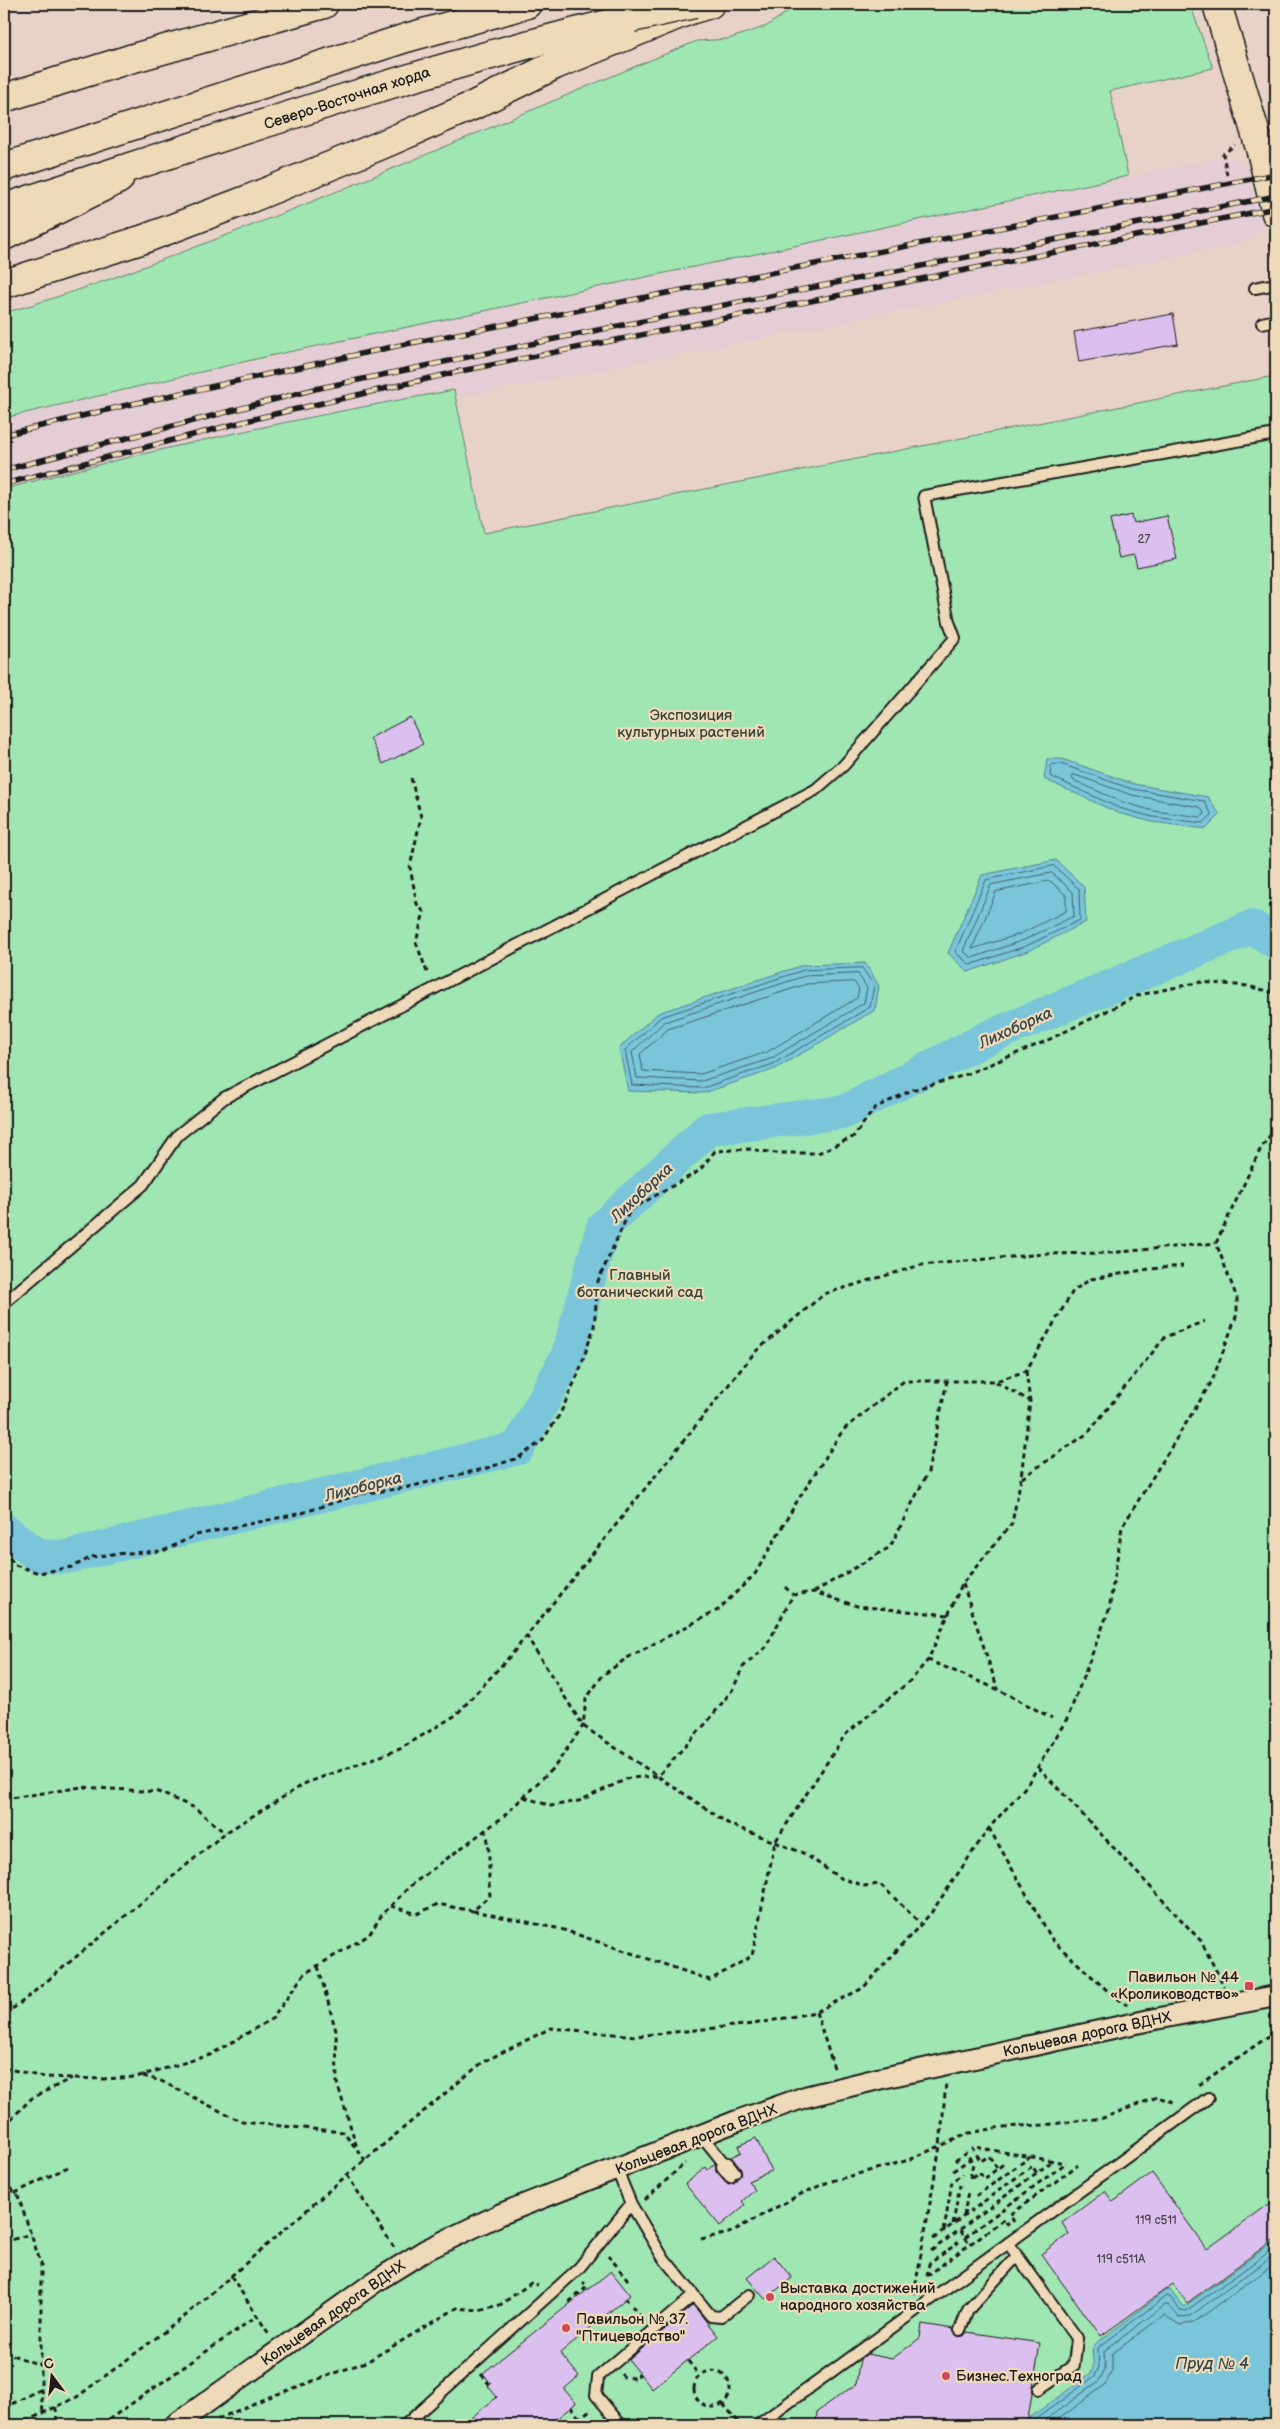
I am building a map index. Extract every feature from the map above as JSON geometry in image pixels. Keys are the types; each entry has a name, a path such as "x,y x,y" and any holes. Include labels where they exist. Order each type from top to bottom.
{"main road":[{"path":"4,98 130,59 324,4"},
{"path":"4,167 406,38 527,4"},
{"path":"1217,4 1262,155 1276,213"},
{"path":"4,284 144,239 249,199 472,106 555,65 696,5"},
{"name":"Северо-Восточная хорда","path":"4,208 410,78 530,43 696,5"},
{"path":"4,154 105,136"},
{"path":"4,236 162,157"}],"street":[{"name":"Кольцевая дорога ВДНХ","path":"176,2425 360,2292 426,2250 501,2214 704,2139 806,2098 948,2063 1276,1996"}],"lane":[{"path":"1255,288 1276,284"},
{"path":"1262,324 1276,320"},
{"path":"4,1303 143,1185 178,1135 224,1098 815,790 844,765 955,638 949,622 924,496 1276,434"},
{"path":"758,2425 1208,2098"},
{"path":"704,2139 723,2162 722,2166 733,2174"},
{"path":"616,2170 633,2207 662,2256 711,2316 722,2317 749,2295"},
{"path":"404,2425 561,2284 633,2207"},
{"path":"1008,2243 1077,2338 1074,2365 1039,2389"},
{"path":"960,2330 966,2313 1017,2256"},
{"path":"621,2425 596,2394 598,2377 694,2295"}],"path":[{"path":"1223,154 1228,175"},
{"path":"1276,230 1270,240 1276,268"},
{"path":"411,778 421,817 410,867 417,904 424,912 416,942 434,988"},
{"path":"4,1552 15,1565 39,1573 72,1567 99,1556 163,1551 196,1535 302,1512 360,1494 404,1488 487,1468 518,1458 542,1442 560,1414 579,1372 594,1327 598,1280 630,1210 699,1171 715,1151 749,1149 776,1153 818,1153 853,1137 875,1108 912,1090 962,1076 1044,1042 1139,995 1200,982 1247,986 1276,994"},
{"path":"18,2425 77,2396 184,2317 347,2175 483,2062 551,2028 636,2036 754,2024 816,2012 863,1988 921,1924 989,1828 1027,1784 1068,1716 1109,1610 1122,1527 1212,1381 1237,1314 1237,1298 1216,1243 1261,1148 1276,1127"},
{"path":"4,2014 17,2006 225,1833 306,1783 400,1749 456,1715 526,1636 755,1352 824,1294 921,1264 1044,1254 1110,1253 1216,1243"},
{"path":"391,1906 417,1914 438,1904 561,1929 710,1980 752,1956 775,1842 845,1735 910,1681 928,1660 962,1584 1012,1523 1021,1478 1030,1401 1026,1371 1073,1291 1091,1279 1150,1269 1183,1266"},
{"path":"1021,1478 1088,1433 1165,1337 1205,1321"},
{"path":"4,2068 44,2077 102,2079 142,2075 210,2055 273,2018 304,1974 369,1936 381,1916 410,1886 503,1818 554,1766 582,1726 586,1700 603,1675 626,1658 718,1610 755,1574 796,1503 843,1430 904,1381 996,1381 1026,1371"},
{"path":"785,1588 793,1595 814,1592 890,1547 928,1472 947,1381"},
{"path":"996,1381 1030,1401"},
{"path":"962,1584 998,1690"},
{"path":"814,1592 858,1606 948,1615"},
{"path":"524,1797 550,1806 579,1801 629,1778 658,1776 708,1721 733,1689 743,1668 766,1647 793,1595"},
{"path":"526,1636 582,1726 729,1824 803,1853 840,1878 865,1886 880,1884 921,1924"},
{"path":"928,1660 998,1690 1052,1718"},
{"path":"1038,1767 1201,1941 1226,1991"},
{"path":"4,1799 82,1787 158,1792 195,1808 225,1833"},
{"path":"989,1828 1054,1941 1110,1994 1130,2007"},
{"path":"473,1911 490,1895 488,1837 485,1830"},
{"path":"318,1966 336,2031 337,2083 358,2151"},
{"path":"816,2012 836,2075"},
{"path":"1194,2108 1185,2096 1276,2030"},
{"path":"910,2314 940,2146 948,2063"},
{"path":"142,2075 160,2081 242,2122 343,2132 365,2160"},
{"path":"4,2126 32,2098 73,2078"},
{"path":"701,2239 729,2233 799,2195 828,2182 909,2160 969,2133 1001,2127 1043,2125 1103,2118 1157,2097 1194,2108"},
{"path":"633,2207 704,2139"},
{"path":"965,2237 1066,2163 972,2148 981,2161 989,2156 997,2168"},
{"path":"955,2161 966,2153 973,2163 970,2179 979,2172 984,2179 1006,2162"},
{"path":"976,2196 1030,2156"},
{"path":"954,2171 970,2159"},
{"path":"931,2251 1054,2160"},
{"path":"1015,2222 1010,2214 1078,2165"},
{"path":"933,2239 1032,2166 1037,2173"},
{"path":"15,2193 68,2167"},
{"path":"944,2232 952,2181 963,2174"},
{"path":"990,2174 996,2181"},
{"path":"347,2175 397,2251"},
{"path":"1014,2180 1019,2186"},
{"path":"1042,2181 1047,2188"},
{"path":"4,2182 15,2193 41,2264 40,2365 43,2413"},
{"path":"953,2224 960,2185"},
{"path":"951,2190 959,2192"},
{"path":"963,2217 968,2191"},
{"path":"958,2200 966,2201"},
{"path":"959,2242 929,2264 927,2276 1004,2220 1009,2226"},
{"path":"960,2230 970,2244"},
{"path":"4,2242 31,2234"},
{"path":"599,2244 627,2281"},
{"path":"231,2276 271,2338"},
{"path":"217,2420 264,2399 368,2361 457,2308 478,2310 500,2305 531,2283 546,2287 561,2284"},
{"path":"101,2425 257,2316"},
{"path":"4,2352 40,2365"},
{"path":"688,2361 699,2375"},
{"path":"711,2371 719,2372 726,2377 730,2384 730,2392 723,2404 717,2407 708,2407 698,2402 693,2390 699,2375 711,2371"},
{"path":"4,2408 41,2389"},
{"path":"571,2425 601,2401"},
{"path":"723,2404 741,2425"},
{"path":"56,2407 57,2425"},
{"path":"573,2411 580,2418"}],"shaded area":[{"path":"1222,157 1241,160 1253,175 1266,220 1261,231 1245,243 270,435 4,504 4,418 419,323"}],"green space":[{"path":"816,4 1190,4 1213,68 1110,91 1128,176 269,356 4,418 4,313 119,276 291,210 697,41 728,39 767,26 790,10"},
{"name":"Главный ботанический сад","path":"1274,376 1276,381 1276,2425 4,2425 4,489 116,460 228,435 454,390 484,533"}],"water":[{"path":"1047,759 1062,759 1134,784 1208,797 1220,815 1206,829 1152,822 1118,813 1044,779"},
{"path":"1056,860 1084,887 1086,922 1028,951 968,972 948,953 982,875"},
{"path":"865,963 879,986 875,1010 775,1069 704,1093 628,1091 619,1048 658,1013 803,965"},
{"name":"Пруд № 4","path":"1276,2240 1276,2425 1027,2425 1028,2419 1091,2373 1093,2369 1092,2352 1094,2345 1169,2288 1184,2307"}],"building":[{"path":"1173,314 1178,344 1079,362 1074,332"},
{"path":"1131,515 1133,523 1167,516 1177,559 1137,567 1134,555 1119,558 1110,520"},
{"path":"410,717 423,744 383,764 370,738"},
{"path":"756,2138 771,2171 748,2181 755,2190 742,2201 745,2205 720,2226 685,2184 706,2167 708,2170 715,2163 716,2171 725,2181 728,2184 734,2183 742,2172 731,2157 741,2152 738,2146"},
{"path":"1152,2173 1207,2249 1276,2199 1276,2238 1187,2303 1173,2284 1101,2336 1041,2254 1069,2234 1062,2223 1105,2191 1113,2202"},
{"path":"774,2256 792,2278 765,2299 747,2278"},
{"name":"Павильон № 37. \"Птицеводство\"","path":"611,2271 630,2295 560,2353 579,2376 564,2389 576,2403 549,2425 462,2425 497,2397 488,2386 491,2384 483,2373"},
{"path":"693,2305 718,2336 652,2389 629,2360"},
{"name":"Бизнес.Техноград","path":"922,2324 953,2329 958,2336 964,2336 967,2332 1040,2343 1027,2425 816,2425 817,2412 856,2384 860,2359 867,2354 892,2359 920,2338"}],"waterway":[{"name":"Лихоборка","path":"4,1530 39,1556 66,1557 518,1448 568,1355 603,1227 708,1129 844,1112 985,1039 1252,927 1276,942"}],"railway":[{"path":"4,435 123,406 401,345 1276,174"},
{"path":"4,470 315,389 593,331 1276,196"},
{"path":"4,484 262,417 461,371 1276,208"}],"place":[{"name":"Павильон № 44 «Кролиководство»","path":"1249,1986"},
{"name":"Выставка достижений народного хозяйства","path":"770,2297"},
{"name":"Павильон № 37. \"Птицеводство\"","path":"566,2328"},
{"name":"Бизнес.Техноград","path":"946,2376"}],"park label":[{"name":"Экспозиция культурных растений","path":"691,724"}]}
